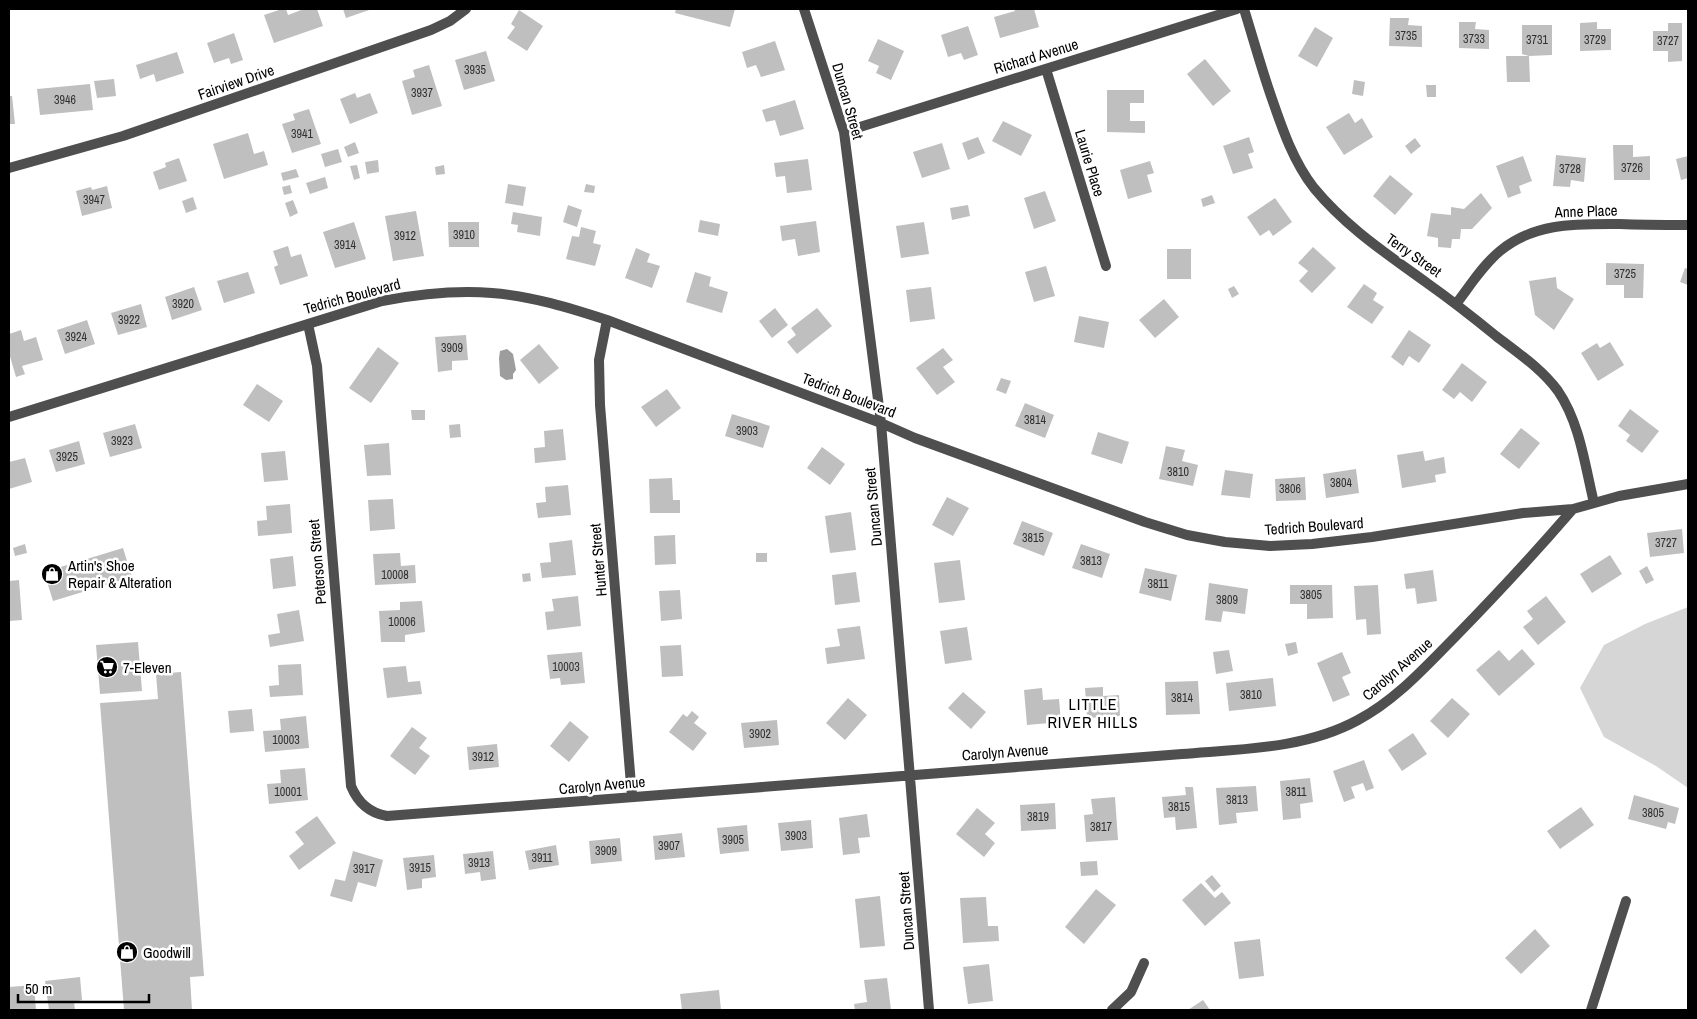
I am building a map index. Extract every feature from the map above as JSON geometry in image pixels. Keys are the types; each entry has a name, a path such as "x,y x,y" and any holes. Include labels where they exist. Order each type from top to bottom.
{"street":[{"name":"Fairview Drive","path":"9,168 123,136 271,86 431,30 450,21 466,9"},
{"name":"Duncan Street","path":"804,9 844,132 881,423 929,1010"},
{"name":"Richard Avenue","path":"844,132 1237,9"},
{"name":"Terry Street","path":"1244,9 1284,134 1297,161 1313,187 1337,214 1372,244 1456,304 1533,364 1558,392 1569,410 1578,434 1594,503"},
{"name":"Laurie Place","path":"1046,69 1106,266"},
{"name":"Anne Place","path":"1456,304 1482,269 1501,251 1533,232 1552,226 1581,224 1688,225"},
{"name":"Tedrich Boulevard","path":"9,416 382,301 419,294 493,293 565,306 607,320 924,441 1145,522 1187,535 1226,542 1270,546 1312,544 1372,537 1523,513 1573,510 1619,496 1688,484"},
{"name":"Hunter Street","path":"607,320 599,360 600,405 632,797"},
{"name":"Peterson Street","path":"308,324 317,366 351,786 356,798"},
{"name":"Carolyn Avenue","path":"356,798 366,809 387,816 1251,749 1299,741 1335,731 1376,709 1422,670 1513,578 1573,510"},
{"path":"1591,1010 1626,902"},
{"path":"1112,1010 1130,992 1144,963"}],"shaded area":[{"path":"507,349 513,354 516,370 513,374 513,379 506,380 500,376 499,358 500,351"},
{"path":"1688,607 1688,788 1656,766 1604,737 1580,688 1604,645 1645,624"}],"building":[{"path":"286,9 288,15 304,9 317,9 323,26 274,43 264,15"},
{"path":"343,9 372,9 346,18"},
{"path":"676,9 735,9 730,27 675,13"},
{"path":"1014,9 1034,9 1039,27 1000,38 994,17 1015,11"},
{"path":"519,10 543,26 527,51 507,38 515,27 511,24"},
{"path":"1390,18 1409,18 1408,25 1422,26 1422,47 1389,46"},
{"path":"1459,22 1476,22 1475,29 1489,30 1489,49 1459,48"},
{"path":"1597,22 1597,29 1611,29 1611,50 1580,51 1580,23"},
{"path":"1668,23 1682,23 1682,61 1668,62 1668,51 1653,51 1653,31 1668,31"},
{"path":"1522,25 1552,25 1552,55 1529,56 1522,54"},
{"path":"968,26 978,55 964,60 961,53 948,57 941,35"},
{"path":"1315,27 1333,38 1317,67 1298,56"},
{"path":"234,33 243,60 231,64 229,58 214,63 207,43"},
{"path":"878,39 904,51 891,80 876,73 879,66 868,61"},
{"path":"775,41 785,70 761,77 756,65 747,68 742,52"},
{"path":"486,51 495,81 464,90 455,60"},
{"path":"177,52 184,73 156,82 154,74 140,79 136,65"},
{"path":"1506,56 1529,56 1530,82 1507,82"},
{"path":"1205,59 1231,91 1213,106 1187,74"},
{"path":"429,65 442,106 412,115 402,81 415,77 413,70"},
{"path":"114,79 116,96 97,98 94,81"},
{"path":"1354,80 1365,82 1363,96 1352,94"},
{"path":"90,84 93,110 40,115 37,89"},
{"path":"1426,85 1436,85 1436,97 1427,97"},
{"path":"1107,90 1144,90 1144,103 1130,103 1130,121 1145,121 1145,133 1107,132"},
{"path":"355,93 357,98 370,93 378,113 350,124 340,99"},
{"path":"9,96 12,96 15,124 9,124"},
{"path":"795,100 804,129 780,136 775,120 766,122 762,110"},
{"path":"309,109 321,144 292,153 282,124 295,120 293,114"},
{"path":"1349,113 1355,123 1362,118 1373,137 1344,155 1326,127"},
{"path":"1003,121 1032,135 1021,156 992,141"},
{"path":"248,133 254,154 264,151 268,165 224,179 213,144"},
{"path":"978,137 985,153 968,160 962,143"},
{"path":"1249,137 1254,152 1248,154 1253,168 1233,174 1223,146"},
{"path":"1415,138 1421,146 1411,154 1405,146"},
{"path":"355,142 359,153 348,157 344,147"},
{"path":"942,143 950,169 922,178 913,152"},
{"path":"1613,145 1633,145 1633,157 1650,156 1650,180 1614,180"},
{"path":"338,149 342,162 325,167 321,154"},
{"path":"1556,155 1586,158 1584,182 1571,180 1570,187 1553,186"},
{"path":"1523,156 1532,181 1519,186 1521,193 1508,198 1496,166"},
{"path":"1688,156 1688,178 1681,180 1676,159"},
{"path":"179,158 187,181 159,190 153,172 166,167 165,163"},
{"path":"808,159 812,190 787,193 785,176 776,177 774,163"},
{"path":"378,160 379,172 367,174 365,162"},
{"path":"1150,161 1154,173 1147,175 1152,192 1128,199 1120,170"},
{"path":"357,165 360,178 354,180 350,166"},
{"path":"444,165 445,174 436,175 435,167"},
{"path":"296,169 299,177 283,181 281,173"},
{"path":"1390,175 1413,194 1395,215 1373,196"},
{"path":"325,177 328,188 310,194 306,183"},
{"path":"508,184 526,187 523,206 505,203"},
{"path":"586,184 595,186 594,193 584,192"},
{"path":"290,185 292,193 284,195 282,187"},
{"path":"107,186 112,208 82,216 76,191 91,187 92,190"},
{"path":"1045,191 1056,221 1034,229 1024,198"},
{"path":"1481,193 1492,208 1472,229 1461,229 1460,239 1452,239 1451,248 1438,247 1438,238 1427,236 1431,213 1451,215 1451,207 1464,209"},
{"path":"1212,195 1215,203 1203,207 1201,199"},
{"path":"193,197 197,209 186,213 182,201"},
{"path":"1275,198 1292,222 1273,236 1269,230 1260,236 1247,217"},
{"path":"293,200 298,213 290,217 285,203"},
{"path":"568,205 582,210 577,227 563,222"},
{"path":"968,205 970,216 952,220 950,208"},
{"path":"416,211 424,256 393,261 385,216"},
{"path":"513,212 542,217 540,236 517,232 518,225 511,224"},
{"path":"700,220 720,224 718,236 698,232"},
{"path":"816,221 820,252 798,256 795,239 782,241 780,226"},
{"path":"354,222 366,259 335,268 323,232"},
{"path":"448,222 479,222 479,247 449,247"},
{"path":"924,222 929,254 901,258 896,226"},
{"path":"581,227 596,231 593,243 601,245 595,266 566,259 572,236 579,237"},
{"path":"288,246 291,257 301,254 308,276 280,285 274,267 278,265 273,251"},
{"path":"1313,247 1336,268 1312,293 1299,281 1308,271 1298,263"},
{"path":"636,248 650,254 647,262 660,266 652,288 625,278"},
{"path":"1167,249 1191,249 1191,279 1167,279"},
{"path":"1606,263 1644,264 1643,298 1624,298 1624,285 1606,285"},
{"path":"1046,266 1055,296 1034,302 1025,272"},
{"path":"1685,268 1688,269 1688,285 1680,282"},
{"path":"248,272 255,293 224,303 217,281"},
{"path":"695,272 711,277 709,286 728,292 722,313 686,302"},
{"path":"1556,277 1557,288 1574,299 1554,330 1535,315 1529,281"},
{"path":"1364,284 1377,293 1373,300 1384,307 1372,324 1347,307"},
{"path":"1234,286 1239,294 1232,298 1228,289"},
{"path":"194,287 202,310 172,320 165,297"},
{"path":"931,287 935,319 910,322 906,290"},
{"path":"1164,299 1179,317 1155,338 1139,320"},
{"path":"141,304 147,327 118,335 111,313"},
{"path":"775,308 788,325 772,338 759,321"},
{"path":"817,308 832,326 797,354 787,342 796,335 791,328"},
{"path":"1079,316 1109,322 1104,348 1074,342"},
{"path":"87,320 95,344 65,354 57,330"},
{"path":"21,330 24,341 36,337 43,360 22,366 25,374 16,377 9,353 9,334"},
{"path":"1409,330 1431,345 1419,363 1409,356 1403,366 1391,357"},
{"path":"466,335 468,360 452,361 452,370 438,372 435,337"},
{"path":"1610,342 1624,365 1598,381 1581,353 1597,343 1600,348"},
{"path":"539,344 559,368 539,384 520,360"},
{"path":"378,347 399,363 371,403 349,388"},
{"path":"943,348 953,360 943,367 955,382 937,395 916,368"},
{"path":"1462,363 1487,382 1472,402 1460,392 1454,399 1442,390"},
{"path":"1001,378 1011,381 1006,394 996,390"},
{"path":"257,384 283,401 269,422 243,405"},
{"path":"667,389 681,408 656,427 641,407"},
{"path":"1025,403 1054,415 1045,438 1015,426"},
{"path":"1630,409 1659,431 1642,453 1626,441 1630,435 1618,426"},
{"path":"411,410 425,410 425,420 412,420"},
{"path":"732,414 770,426 763,448 725,436"},
{"path":"135,424 142,448 110,457 103,433"},
{"path":"460,424 461,437 450,438 449,425"},
{"path":"1521,428 1540,443 1519,469 1500,454"},
{"path":"563,429 566,460 535,463 534,448 545,447 544,431"},
{"path":"1098,432 1129,442 1122,464 1091,454"},
{"path":"79,441 85,464 56,472 49,450"},
{"path":"389,443 391,475 367,476 364,445"},
{"path":"1166,446 1185,450 1182,461 1198,465 1193,486 1159,479"},
{"path":"822,447 845,464 830,485 807,468"},
{"path":"285,451 288,480 264,482 261,453"},
{"path":"1423,451 1425,461 1444,457 1446,473 1435,475 1436,482 1402,488 1397,455"},
{"path":"25,458 32,482 9,489 9,462"},
{"path":"1356,469 1359,493 1326,498 1323,474"},
{"path":"1225,470 1253,474 1250,498 1221,495"},
{"path":"1305,477 1306,500 1276,501 1275,479"},
{"path":"672,478 673,500 680,500 680,513 650,513 649,479"},
{"path":"568,485 571,515 538,518 536,503 546,502 545,487"},
{"path":"947,497 969,508 953,536 932,525"},
{"path":"393,499 395,529 370,531 368,500"},
{"path":"290,504 292,533 258,536 257,521 267,520 266,506"},
{"path":"851,512 856,550 830,553 825,516"},
{"path":"1022,521 1053,533 1044,556 1013,544"},
{"path":"1682,529 1684,553 1650,557 1647,533"},
{"path":"675,535 676,564 655,565 654,536"},
{"path":"572,540 576,575 542,578 540,563 551,562 549,543"},
{"path":"25,544 27,553 15,556 13,548"},
{"path":"1081,544 1110,554 1102,578 1072,568"},
{"path":"123,548 132,577 53,601 44,572"},
{"path":"400,553 401,566 415,565 416,583 375,585 373,554"},
{"path":"756,553 767,553 767,562 756,562"},
{"path":"1610,555 1622,574 1592,593 1580,574"},
{"path":"293,556 296,586 273,589 270,559"},
{"path":"960,560 965,600 939,603 934,563"},
{"path":"1647,566 1654,580 1646,584 1639,571"},
{"path":"1145,568 1177,575 1171,601 1139,593"},
{"path":"1433,570 1437,601 1417,604 1415,588 1406,589 1404,574"},
{"path":"856,572 860,602 835,605 832,575"},
{"path":"530,573 531,581 523,582 522,574"},
{"path":"19,580 22,620 9,621 9,581"},
{"path":"1209,583 1248,589 1245,614 1223,611 1221,622 1205,620"},
{"path":"1290,585 1332,585 1333,618 1307,619 1307,604 1290,604"},
{"path":"1378,585 1381,634 1367,635 1366,619 1356,620 1354,586"},
{"path":"680,590 682,619 661,621 659,591"},
{"path":"578,596 581,626 547,630 545,612 554,611 552,599"},
{"path":"1546,596 1566,622 1538,645 1523,627 1533,619 1527,611"},
{"path":"422,601 425,632 405,635 405,642 381,642 379,611 400,610 400,602"},
{"path":"299,610 304,641 270,647 268,635 280,633 277,614"},
{"path":"860,626 865,659 827,664 825,648 840,646 837,629"},
{"path":"967,627 972,660 945,664 940,631"},
{"path":"138,642 142,691 100,694 96,645"},
{"path":"1296,642 1298,653 1288,656 1285,644"},
{"path":"681,645 683,676 662,677 660,646"},
{"path":"1522,649 1535,664 1499,696 1476,670 1499,650 1509,661"},
{"path":"1229,650 1233,671 1216,674 1213,652"},
{"path":"582,652 585,683 561,685 560,678 550,679 547,655"},
{"path":"1342,652 1351,673 1342,677 1350,695 1333,702 1317,663"},
{"path":"301,664 303,695 270,697 269,686 279,685 278,665"},
{"path":"406,666 408,682 420,681 422,694 387,698 383,668"},
{"path":"181,672 204,976 190,977 192,1010 124,1010 100,703 158,699 156,674"},
{"path":"1273,678 1276,706 1229,711 1226,683"},
{"path":"1198,681 1200,714 1166,715 1165,682"},
{"path":"1103,687 1103,696 1119,695 1120,716 1087,718 1085,688"},
{"path":"1042,688 1043,700 1059,699 1061,722 1027,725 1024,690"},
{"path":"963,692 986,712 971,729 948,708"},
{"path":"848,698 867,715 845,740 826,723"},
{"path":"1452,698 1470,714 1448,738 1430,721"},
{"path":"252,709 254,731 230,733 228,711"},
{"path":"692,711 699,717 694,723 707,733 693,751 669,732 683,714 687,717"},
{"path":"306,716 309,748 265,752 263,731 281,730 280,719"},
{"path":"777,720 779,745 744,748 741,723"},
{"path":"570,721 589,737 569,762 550,746"},
{"path":"412,727 427,738 419,748 430,756 415,775 390,756"},
{"path":"1413,733 1427,754 1402,771 1388,750"},
{"path":"497,744 499,767 469,770 467,747"},
{"path":"1364,760 1374,788 1366,791 1363,783 1351,787 1355,798 1344,802 1333,771"},
{"path":"305,768 308,800 269,804 267,784 281,783 280,770"},
{"path":"1310,778 1313,802 1300,804 1301,818 1283,820 1280,781"},
{"path":"1256,786 1258,811 1236,813 1237,823 1219,825 1216,788"},
{"path":"1185,787 1193,787 1197,828 1176,830 1175,817 1164,818 1162,797 1186,795"},
{"path":"1634,795 1679,808 1675,824 1668,822 1666,829 1628,819"},
{"path":"1115,797 1118,840 1086,842 1084,815 1093,814 1091,799"},
{"path":"1055,803 1056,829 1021,831 1020,805"},
{"path":"1581,807 1594,825 1560,849 1547,831"},
{"path":"977,808 995,823 985,834 995,843 984,857 956,834"},
{"path":"867,814 870,837 858,838 860,853 843,855 839,818"},
{"path":"317,816 336,843 299,870 289,856 304,844 295,832"},
{"path":"811,820 813,848 781,851 778,823"},
{"path":"747,825 749,851 720,854 717,828"},
{"path":"682,833 685,857 655,860 653,836"},
{"path":"620,838 622,861 591,864 589,841"},
{"path":"556,845 559,865 529,870 525,851"},
{"path":"353,851 383,860 376,887 358,882 352,902 330,896 335,879 345,881"},
{"path":"493,851 496,879 481,881 480,872 465,874 463,854"},
{"path":"434,855 436,877 422,879 422,888 407,890 403,858"},
{"path":"1097,861 1098,875 1081,876 1080,862"},
{"path":"1212,875 1221,886 1214,892 1205,881"},
{"path":"1201,883 1215,898 1222,892 1231,903 1205,926 1182,900"},
{"path":"1096,889 1116,905 1084,944 1065,927"},
{"path":"880,896 885,946 860,948 855,899"},
{"path":"986,897 988,926 998,926 999,941 963,943 960,898"},
{"path":"1535,929 1550,946 1521,974 1505,958"},
{"path":"1260,939 1264,976 1239,979 1234,942"},
{"path":"989,964 993,1001 968,1004 963,967"},
{"path":"80,977 82,1000 74,1002 75,1010 49,1010 45,981"},
{"path":"887,978 891,1010 855,1010 854,1004 867,1002 864,980"},
{"path":"34,985 36,1010 9,1010 9,987"},
{"path":"719,990 721,1010 682,1010 680,994"},
{"path":"1203,1000 1210,1010 1188,1010"}],"place":[{"name":"Artin's Shoe Repair & Alteration","path":"52,574"},
{"name":"7-Eleven","path":"107,667"},
{"name":"Goodwill","path":"127,952"}],"district":[{"name":"LITTLE RIVER HILLS","path":"1093,713"}]}
